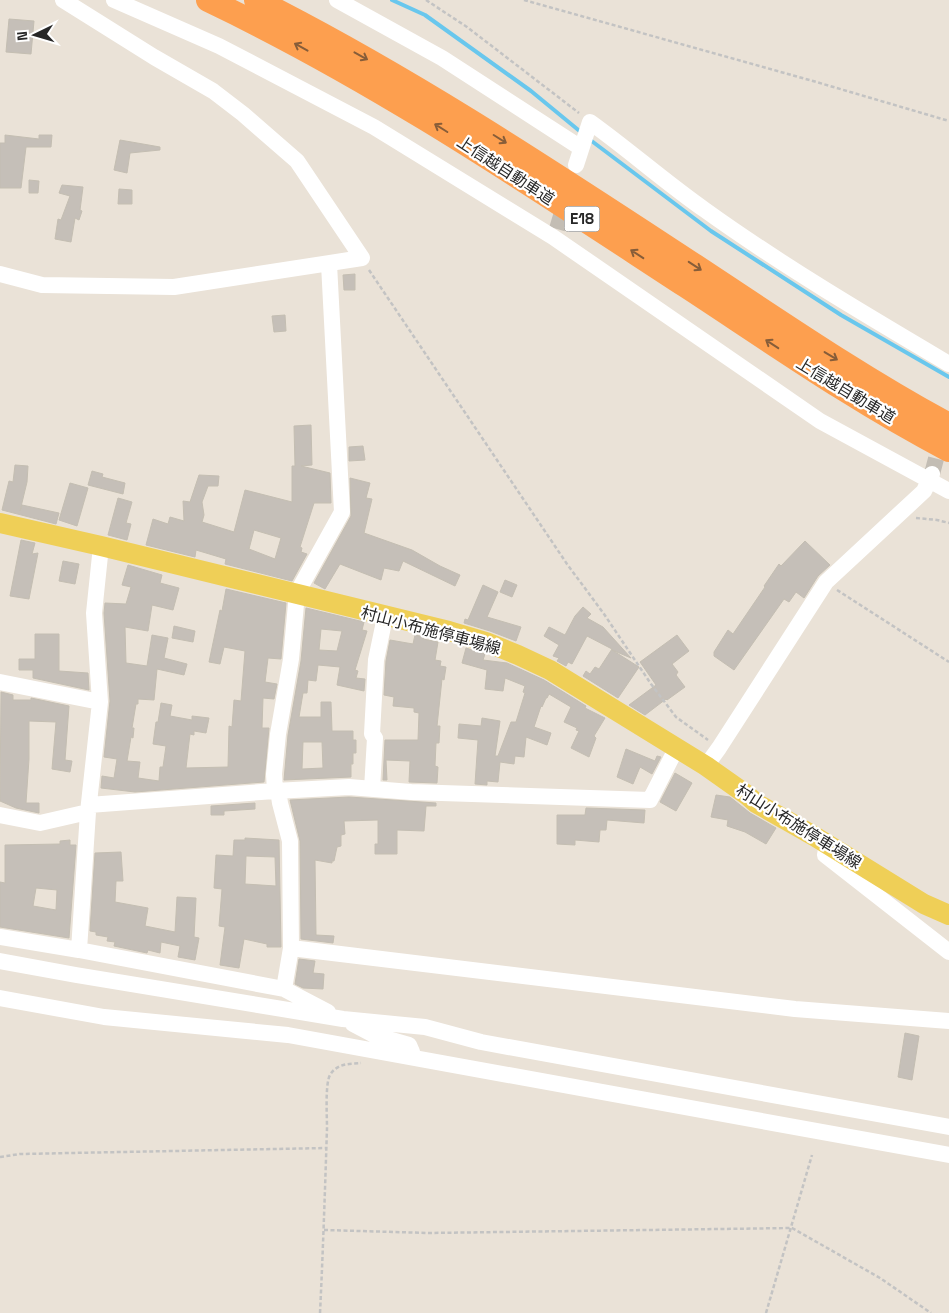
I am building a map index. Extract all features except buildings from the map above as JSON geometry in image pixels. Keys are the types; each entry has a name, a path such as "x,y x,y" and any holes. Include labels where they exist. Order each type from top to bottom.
{"highway":[{"name":"上信越自動車道","path":"208,0 299,46 422,116 496,162 807,367 949,450"},
{"name":"上信越自動車道","path":"256,0 304,24 434,98 507,143 820,349 949,425"}],"main road":[{"name":"村山小布施停車場線","path":"0,523 450,632 486,642 518,655 558,675 706,766 756,803 924,904 949,915"}],"street":[{"path":"0,274 42,285 174,287 362,258 297,161 250,120 213,91 154,57 63,0"},
{"path":"114,0 219,46 374,128 555,233 820,421 931,477 949,490"},
{"path":"338,0 442,58 582,148"},
{"path":"576,165 590,122 705,210 847,305 949,364"},
{"path":"284,989 291,948 290,840 274,774 278,734 291,659 297,594 342,512 329,264"},
{"path":"706,766 826,582 924,491 931,477"},
{"path":"79,950 89,809 100,702 94,613 101,546"},
{"path":"372,789 375,738 372,734 376,660 385,617"},
{"path":"0,682 100,702"},
{"path":"0,815 40,823 89,809 277,791 349,787 412,792 650,800 676,749"},
{"path":"827,844 825,855 949,952"},
{"path":"0,937 284,989 374,1035 409,1045 415,1056"},
{"path":"291,948 796,1009 949,1021"},
{"path":"0,961 343,1019 424,1027 481,1042 949,1127"},
{"path":"0,998 104,1016 288,1034 949,1154"}],"path":[{"path":"426,0 467,27 590,122"},
{"path":"524,0 949,121"},
{"path":"362,258 567,564 604,614 651,684 676,717 719,748"},
{"path":"896,518 937,520 949,523"},
{"path":"826,582 949,662"},
{"path":"320,1313 330,1075 337,1068 345,1064 368,1063"},
{"path":"0,1157 20,1154 326,1148"},
{"path":"766,1313 812,1155"},
{"path":"324,1230 429,1233 792,1228 880,1278 931,1313"}],"waterway":[{"path":"392,0 425,15 531,91 582,133"},
{"path":"589,139 711,231 841,315 949,377"}],"tunnel":[{"path":"557,229 566,199"},
{"path":"932,474 949,409"}]}
